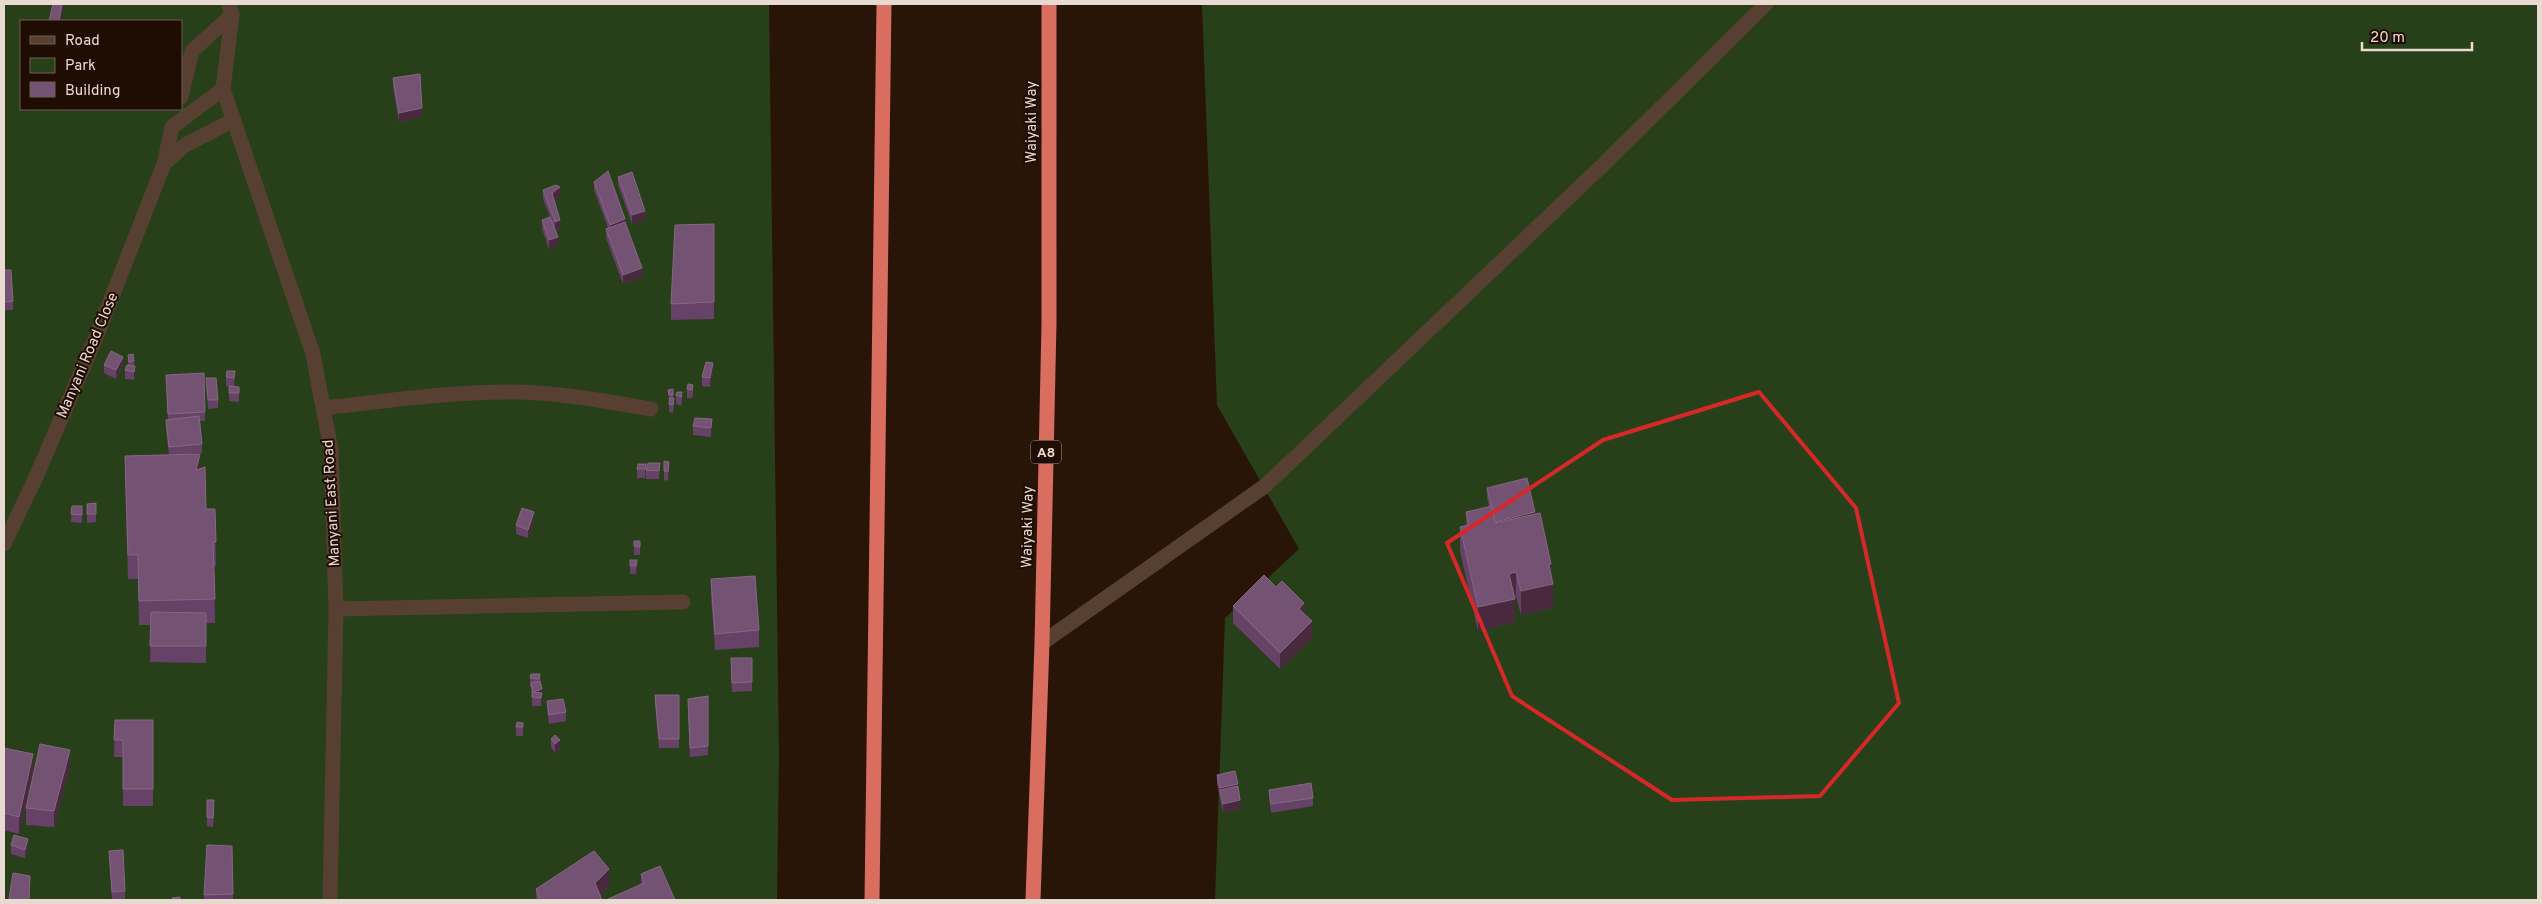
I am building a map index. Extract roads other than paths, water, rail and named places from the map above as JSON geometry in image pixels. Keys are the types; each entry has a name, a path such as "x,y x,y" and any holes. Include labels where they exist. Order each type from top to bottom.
{"highway":[{"path":"872,900 874,611 884,4"},
{"name":"Waiyaki Way","path":"1033,900 1042,642 1049,323 1049,4"}],"street":[{"path":"1042,642 1265,486 1598,170 1766,4"},
{"path":"182,93 192,51 231,9"},
{"name":"Manyani East Road","path":"231,9 223,89 313,354 331,450 336,609 330,900"},
{"path":"172,127 223,89"},
{"name":"Manyani Road Close","path":"4,544 36,476 93,344 164,164 178,110"},
{"name":"Manyani Road Close","path":"164,164 185,145 234,120"},
{"path":"324,408 386,401 512,392 568,395 651,408"},
{"path":"336,609 683,602"}]}
